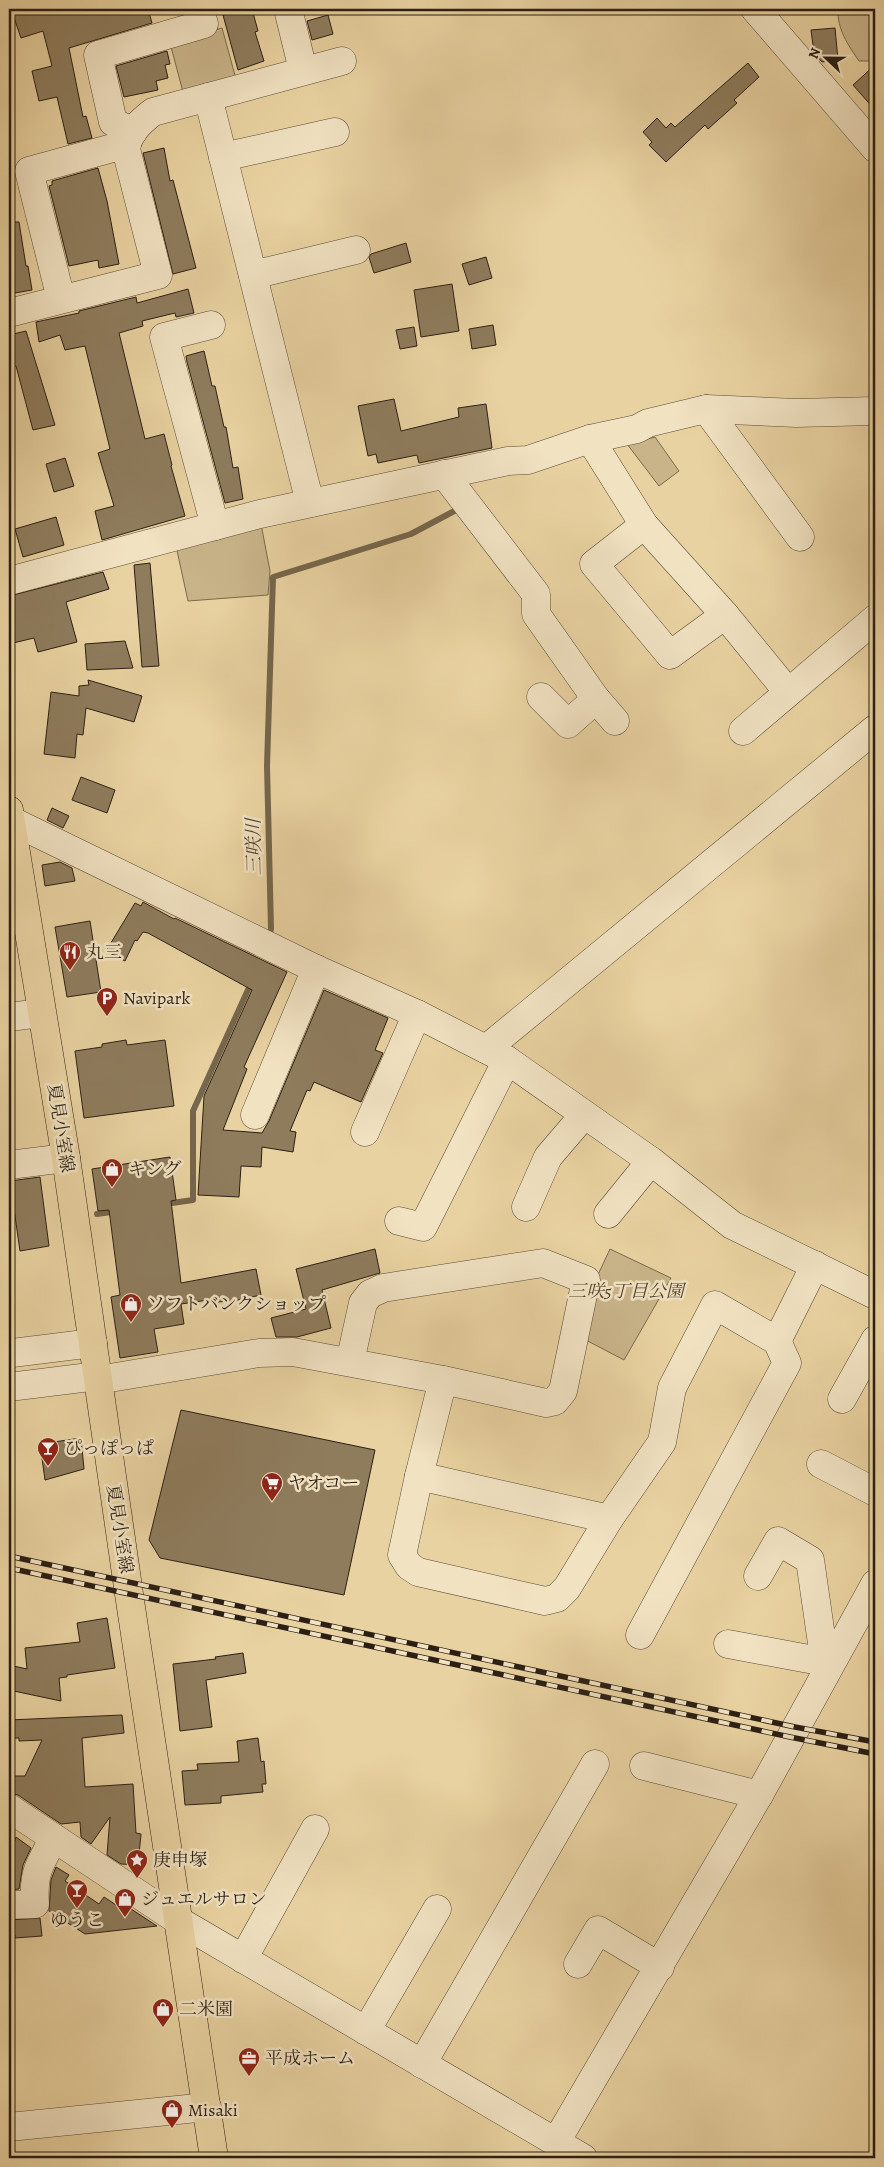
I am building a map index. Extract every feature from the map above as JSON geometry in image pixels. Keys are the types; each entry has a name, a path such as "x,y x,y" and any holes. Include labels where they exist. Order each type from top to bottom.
{"main road":[{"name":"夏見小室線","path":"10,815 66,1158 214,2158"}],"street":[{"path":"130,138 113,122 98,55 204,24 200,9"},
{"path":"288,9 303,70"},
{"path":"755,9 875,148"},
{"path":"9,313 158,275 127,156 130,138 142,120 153,112 342,61"},
{"path":"208,97 310,503"},
{"path":"224,157 335,132"},
{"path":"61,299 29,171 130,138"},
{"path":"253,275 356,250"},
{"path":"211,325 164,338 215,526"},
{"path":"9,581 215,526 310,503 508,461 528,460 590,439 637,429 648,423 706,409 796,413 875,411"},
{"path":"706,409 800,537"},
{"path":"590,439 644,525 725,615 788,692"},
{"path":"444,474 536,594 536,614 596,699 615,721"},
{"path":"644,525 594,564 670,655 725,615"},
{"path":"743,731 875,619"},
{"path":"541,697 568,724 596,699"},
{"path":"399,1221 423,1227 496,1055 875,729"},
{"path":"10,815 316,968 416,1014 496,1055 651,1160 732,1225 875,1295"},
{"path":"255,1115 316,968"},
{"path":"9,1017 41,1013"},
{"path":"365,1132 416,1014"},
{"path":"526,1207 548,1157 584,1115"},
{"path":"9,1165 66,1158"},
{"path":"608,1214 651,1160"},
{"path":"9,1387 98,1378 259,1353 293,1352 443,1380 546,1404 555,1401 563,1391 586,1280 543,1263 383,1288 370,1294 362,1303 350,1362"},
{"path":"777,1340 815,1265"},
{"path":"443,1380 402,1555 409,1566 418,1572 545,1601 557,1598 567,1588 610,1519 662,1442 672,1388 715,1305 777,1340 787,1363 640,1635"},
{"path":"842,1399 875,1340"},
{"path":"12,1353 93,1343"},
{"path":"821,1464 875,1492"},
{"path":"419,1476 610,1519"},
{"path":"758,1576 778,1541 810,1560 826,1667"},
{"path":"556,2142 759,1795 826,1667 875,1584"},
{"path":"728,1644 826,1667"},
{"path":"422,2064 595,1764"},
{"path":"644,1766 759,1795"},
{"path":"9,1808 179,1921 584,2158"},
{"path":"243,1959 315,1829"},
{"path":"10,1905 35,1904 34,1880 38,1866 54,1838"},
{"path":"366,2031 437,1909"},
{"path":"578,1964 598,1930 660,1967"},
{"path":"9,2127 207,2107"}],"green space":[{"path":"838,9 863,9 875,22 875,61 859,61 841,30"},
{"path":"222,28 236,79 183,92 170,43"},
{"path":"655,437 679,471 659,486 627,444"},
{"path":"261,524 270,571 268,595 188,601 176,546"},
{"name":"三咲5丁目公園","path":"610,1249 671,1278 624,1360 582,1338 596,1279"}],"building":[{"path":"11,9 148,9 152,23 69,48 83,117 86,116 92,138 68,144 57,97 39,101 32,71 52,66 43,31 21,38"},
{"path":"252,9 258,31 255,32 264,61 238,70 223,15"},
{"path":"328,15 333,34 312,40 307,21"},
{"path":"835,28 838,60 822,62 814,53 811,30"},
{"path":"167,51 170,64 165,65 168,78 156,81 158,90 124,97 116,66"},
{"path":"748,63 759,77 734,100 737,103 708,129 705,125 666,162 649,145 652,142 643,132 657,118 666,128 671,123 675,127"},
{"path":"875,65 875,110 853,85"},
{"path":"164,148 170,181 173,180 196,268 173,274 143,153"},
{"path":"98,168 107,201 119,264 99,268 98,260 69,266 49,186 52,185 52,181"},
{"path":"9,222 19,222 32,290 9,294"},
{"path":"406,243 411,262 374,273 369,257 371,254"},
{"path":"486,257 492,278 469,285 462,264"},
{"path":"452,284 459,331 421,337 414,290"},
{"path":"188,289 194,313 176,317 175,313 142,321 143,326 119,333 145,439 164,434 185,516 102,540 95,511 114,506 98,453 110,449 85,346 65,350 60,335 39,342 36,322 79,313 79,311 136,297 137,303"},
{"path":"493,325 496,345 472,349 469,329"},
{"path":"414,327 417,346 400,349 396,330"},
{"path":"26,331 55,425 33,430 16,366 9,367 9,335"},
{"path":"204,351 212,386 215,386 224,427 226,427 233,468 238,467 243,499 225,503 186,356"},
{"path":"394,399 401,431 459,417 458,408 486,404 492,448 419,463 417,455 378,463 376,454 368,456 358,406"},
{"path":"65,458 74,486 54,492 46,464"},
{"path":"56,517 64,545 23,557 15,529"},
{"path":"150,563 159,666 142,667 134,565"},
{"path":"103,572 109,589 66,602 77,642 38,652 34,638 9,644 9,596"},
{"path":"125,641 133,668 87,670 85,644"},
{"path":"88,680 142,696 134,722 86,708 83,735 77,734 75,758 44,754 51,692 79,696 79,686 89,685"},
{"path":"81,777 115,790 107,813 72,800"},
{"path":"52,808 69,816 63,828 47,820"},
{"path":"60,862 72,868 75,881 45,886 42,865"},
{"path":"143,902 174,919 287,972 244,1067 247,1069 223,1130 262,1133 269,1121 324,990 388,1018 375,1050 383,1053 361,1102 314,1082 310,1091 307,1090 290,1131 296,1132 293,1152 262,1147 261,1167 241,1166 239,1197 198,1195 204,1096 252,990 148,933 143,932 137,941 135,940 125,961 106,951 135,903 141,906"},
{"path":"90,921 101,992 67,997 55,927"},
{"path":"126,1040 127,1045 165,1040 174,1106 84,1118 75,1051 102,1047 102,1044"},
{"path":"170,1157 176,1200 171,1201 181,1283 256,1269 261,1295 233,1301 216,1302 215,1299 181,1304 184,1324 154,1329 158,1352 120,1358 111,1297 120,1295 109,1210 98,1211 92,1169"},
{"path":"40,1177 49,1246 20,1251 10,1181"},
{"path":"375,1249 380,1273 322,1290 331,1328 297,1337 276,1337 271,1318 306,1309 296,1269"},
{"path":"181,1410 375,1450 344,1595 160,1558 149,1540"},
{"path":"81,1438 84,1469 45,1480 40,1444"},
{"path":"107,1618 115,1668 67,1675 67,1677 59,1678 61,1701 9,1690 9,1665 27,1669 25,1648 80,1642 77,1623"},
{"path":"243,1653 246,1673 206,1680 212,1727 180,1731 173,1664 216,1659 215,1657"},
{"path":"122,1715 124,1733 82,1738 85,1787 133,1784 136,1833 141,1834 138,1865 121,1864 107,1855 110,1817 91,1844 81,1837 80,1822 61,1824 18,1795 9,1793 9,1776 25,1776 42,1740 19,1741 19,1738 9,1738 9,1720"},
{"path":"258,1738 261,1762 264,1761 266,1784 262,1784 263,1792 221,1796 221,1803 185,1805 182,1771 198,1770 197,1764 239,1762 237,1741"},
{"path":"16,1837 31,1848 23,1865 19,1889 9,1890 9,1859"},
{"path":"56,1867 69,1875 65,1881 99,1904 104,1897 122,1909 125,1905 157,1926 85,1934 49,1911 51,1880"},
{"path":"40,1918 42,1936 15,1938 15,1935 9,1936 9,1920"}],"waterway":[{"name":"三咲川","path":"268,940 271,929 267,766 273,577 411,534 458,509"},
{"name":"三咲川","path":"165,1204 193,1200 193,1111 252,981"},
{"name":"三咲川","path":"97,1214 118,1211"}],"railway":[{"path":"9,1556 795,1727 875,1742"},
{"path":"9,1568 875,1754"}],"place":[{"name":"丸三","path":"70,971"},
{"name":"Navipark","path":"107,1017"},
{"name":"キング","path":"112,1188"},
{"name":"ソフトバンクショップ","path":"131,1323"},
{"name":"ぴっぽっぱ","path":"48,1467"},
{"name":"ヤオコー","path":"272,1502"},
{"name":"庚申塚","path":"137,1879"},
{"name":"ゆうこ","path":"77,1909"},
{"name":"ジュエルサロン","path":"125,1918"},
{"name":"二米園","path":"163,2028"},
{"name":"平成ホーム","path":"249,2077"},
{"name":"Misaki","path":"172,2129"}]}
